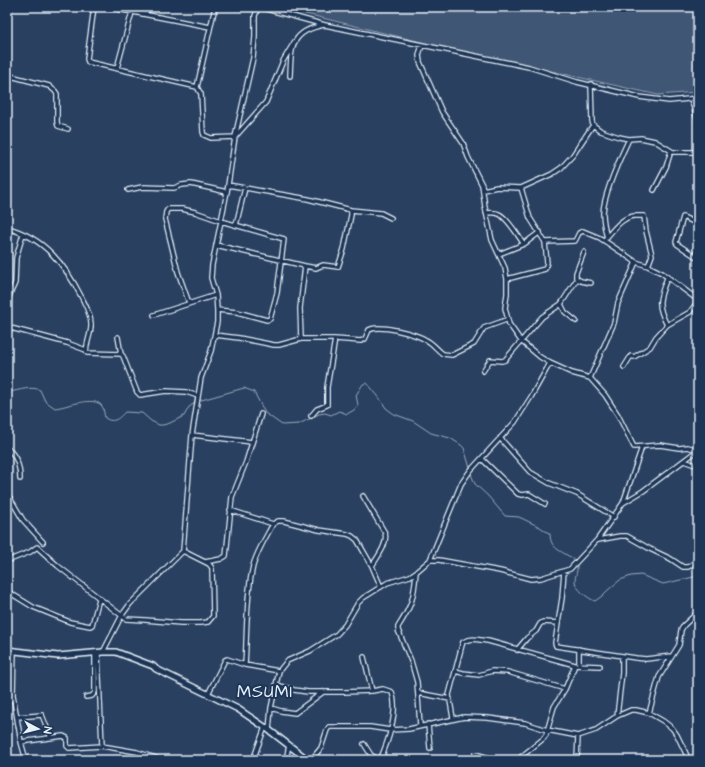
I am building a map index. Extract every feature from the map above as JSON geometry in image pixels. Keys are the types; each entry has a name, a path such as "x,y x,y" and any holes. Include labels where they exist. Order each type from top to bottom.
{"street":[{"path":"7,18 11,7"},
{"path":"94,7 87,59 88,62 196,87 201,94 204,135 211,138 235,137 266,102 283,61 294,41 305,31 325,25"},
{"path":"108,7 210,27"},
{"path":"196,87 215,7"},
{"path":"86,698 92,696 95,692 99,653 122,615 130,604 183,551 192,435 201,378 215,335 217,310 216,295 211,272 227,192 235,137 253,58 255,16 259,7 325,25 474,57 529,67 577,82 591,84 638,97 658,100 698,98"},
{"path":"117,68 132,12"},
{"path":"290,76 294,41"},
{"path":"422,45 419,55 420,62 442,112 462,143 482,185 486,214 492,240 505,268 507,278 505,308 506,320 513,331 531,350 550,363 572,373 590,378 605,395 618,415 634,447 660,445 679,448 688,447 698,450"},
{"path":"7,74 50,86 55,90 57,94 58,126 68,129"},
{"path":"483,190 497,187 521,188 552,174 561,168 573,155 593,125 591,84"},
{"path":"691,98 698,121"},
{"path":"593,125 604,132 629,139 641,138 655,141 671,151 698,152"},
{"path":"606,239 603,218 604,207 616,167 629,139"},
{"path":"654,190 666,167 671,151"},
{"path":"128,190 142,187 174,188 191,184 227,192"},
{"path":"228,185 308,199 351,210 381,213 390,218"},
{"path":"236,225 245,188"},
{"path":"507,278 544,269 547,263 545,242 530,218 521,188"},
{"path":"189,303 178,272 165,219 166,212 170,208 195,212 221,221 282,237 284,239 284,243 270,319 267,320 237,312 217,310"},
{"path":"216,245 280,261 316,268 324,265 339,267 351,210"},
{"path":"486,214 500,214 524,244"},
{"path":"606,239 615,228 625,220 632,216 644,216 652,255 648,266"},
{"path":"698,224 683,218 676,242 698,258"},
{"path":"7,228 40,242 63,265 76,285 92,325 91,335 86,350"},
{"path":"545,242 575,241 579,234 583,231 606,239 636,262 648,266 698,301 690,312 667,325 656,337 650,347 634,356 631,356 624,367"},
{"path":"499,254 524,244 540,232"},
{"path":"7,305 15,282 16,258 23,234"},
{"path":"483,371 490,360 505,360 542,317 561,304 577,279 576,273 584,252"},
{"path":"590,378 612,330 618,304 636,262"},
{"path":"301,339 300,308 305,266"},
{"path":"667,278 659,302 660,312 667,325"},
{"path":"577,279 591,283"},
{"path":"154,315 216,295"},
{"path":"561,304 565,312 576,321"},
{"path":"215,335 279,345 301,339 361,341 364,340 369,330 372,329 394,330 425,339 442,354 452,354 474,344 484,328 506,320"},
{"path":"7,327 67,343 86,350 89,354 121,354"},
{"path":"118,337 121,354 138,394 143,395 166,391 186,392 198,396"},
{"path":"311,416 317,409 328,405 327,387 335,339"},
{"path":"253,760 267,729 279,671 287,661 310,651 337,634 345,625 358,603 363,598 387,583 410,576 430,560 461,484 470,471 515,422 550,363"},
{"path":"204,562 221,559 226,556 232,497 246,462 261,414"},
{"path":"192,435 252,442"},
{"path":"500,438 530,472 550,484 577,494 614,517"},
{"path":"430,560 440,560 500,571 531,579 541,578 570,569 597,540 623,503 642,447"},
{"path":"7,448 17,461 20,471 20,479"},
{"path":"623,503 643,491 698,450"},
{"path":"482,459 518,494 529,494 545,504"},
{"path":"684,461 698,466"},
{"path":"7,493 23,520 43,542"},
{"path":"364,496 385,533 386,538 385,543 372,566"},
{"path":"230,510 273,524"},
{"path":"245,665 249,598 253,566 257,554 273,524 278,521 352,536 357,540 372,566 381,587"},
{"path":"597,540 627,536 683,567 688,566 698,560"},
{"path":"7,561 30,552 37,547 58,566 126,619 181,623 208,622 212,620 214,616 213,572 209,564 183,551"},
{"path":"564,571 555,643 556,646 646,659 672,656"},
{"path":"416,572 413,597 410,606 398,627 398,630 411,661 417,682 420,726"},
{"path":"7,590 33,607 70,622 90,626 92,625 99,599"},
{"path":"649,713 659,677 679,645 681,630 684,625 698,612"},
{"path":"517,650 527,638 536,631 540,624 547,622 558,623"},
{"path":"453,718 450,691 463,642 468,639 488,641 577,665 600,666"},
{"path":"517,760 546,735 554,707 577,665 579,649"},
{"path":"7,650 58,656 116,652 153,666 156,669 238,709 310,760 322,748 329,728 370,727 390,730 409,729 428,724 436,724 464,716 509,720 578,736 596,730 617,716 631,710 649,713 664,721 672,728 677,735 688,760"},
{"path":"14,651 13,695 21,742 26,760"},
{"path":"99,653 102,746"},
{"path":"617,716 622,673 622,656"},
{"path":"364,657 372,691"},
{"path":"208,694 225,660 227,659 245,665 279,671"},
{"path":"455,671 463,674 479,675 492,671 508,672 565,688"},
{"path":"277,685 301,692 372,691 383,689 392,692 394,709 390,730 381,759"},
{"path":"271,708 295,713 323,692"},
{"path":"418,693 450,699"},
{"path":"7,702 13,695"},
{"path":"17,717 42,715 51,738"},
{"path":"428,724 430,748"},
{"path":"21,742 65,736 67,738 67,746 69,748 102,746 137,752 162,760"},
{"path":"577,760 578,736"},
{"path":"364,744 371,755 381,759 402,760"},
{"path":"286,760 289,745"},
{"path":"475,754 497,760"}],"shaded area":[{"path":"277,7 698,7 698,92 658,95 425,43"}],"waterway":[{"path":"198,401 244,388 254,392 265,413 282,425 299,424 319,414 325,413 331,415 339,411 347,414 354,410 358,405 356,395 363,384 367,383 386,408 394,414 413,421 431,433 450,438 461,445 464,448 470,468"},
{"path":"7,392 33,388 40,390 45,401 55,408 80,402 93,402 102,406 105,418 108,420 116,420 125,412 142,413 151,421 159,425 170,423 184,416 189,407 196,402"},
{"path":"471,474 475,484 488,496 505,516 519,517 540,527 550,534 552,544 555,547 575,561"},
{"path":"577,566 575,579 577,587 589,598 595,601 620,580 631,576 641,575 663,584 698,576"}],"district":[{"name":"MSUMI","path":"265,691"}]}
